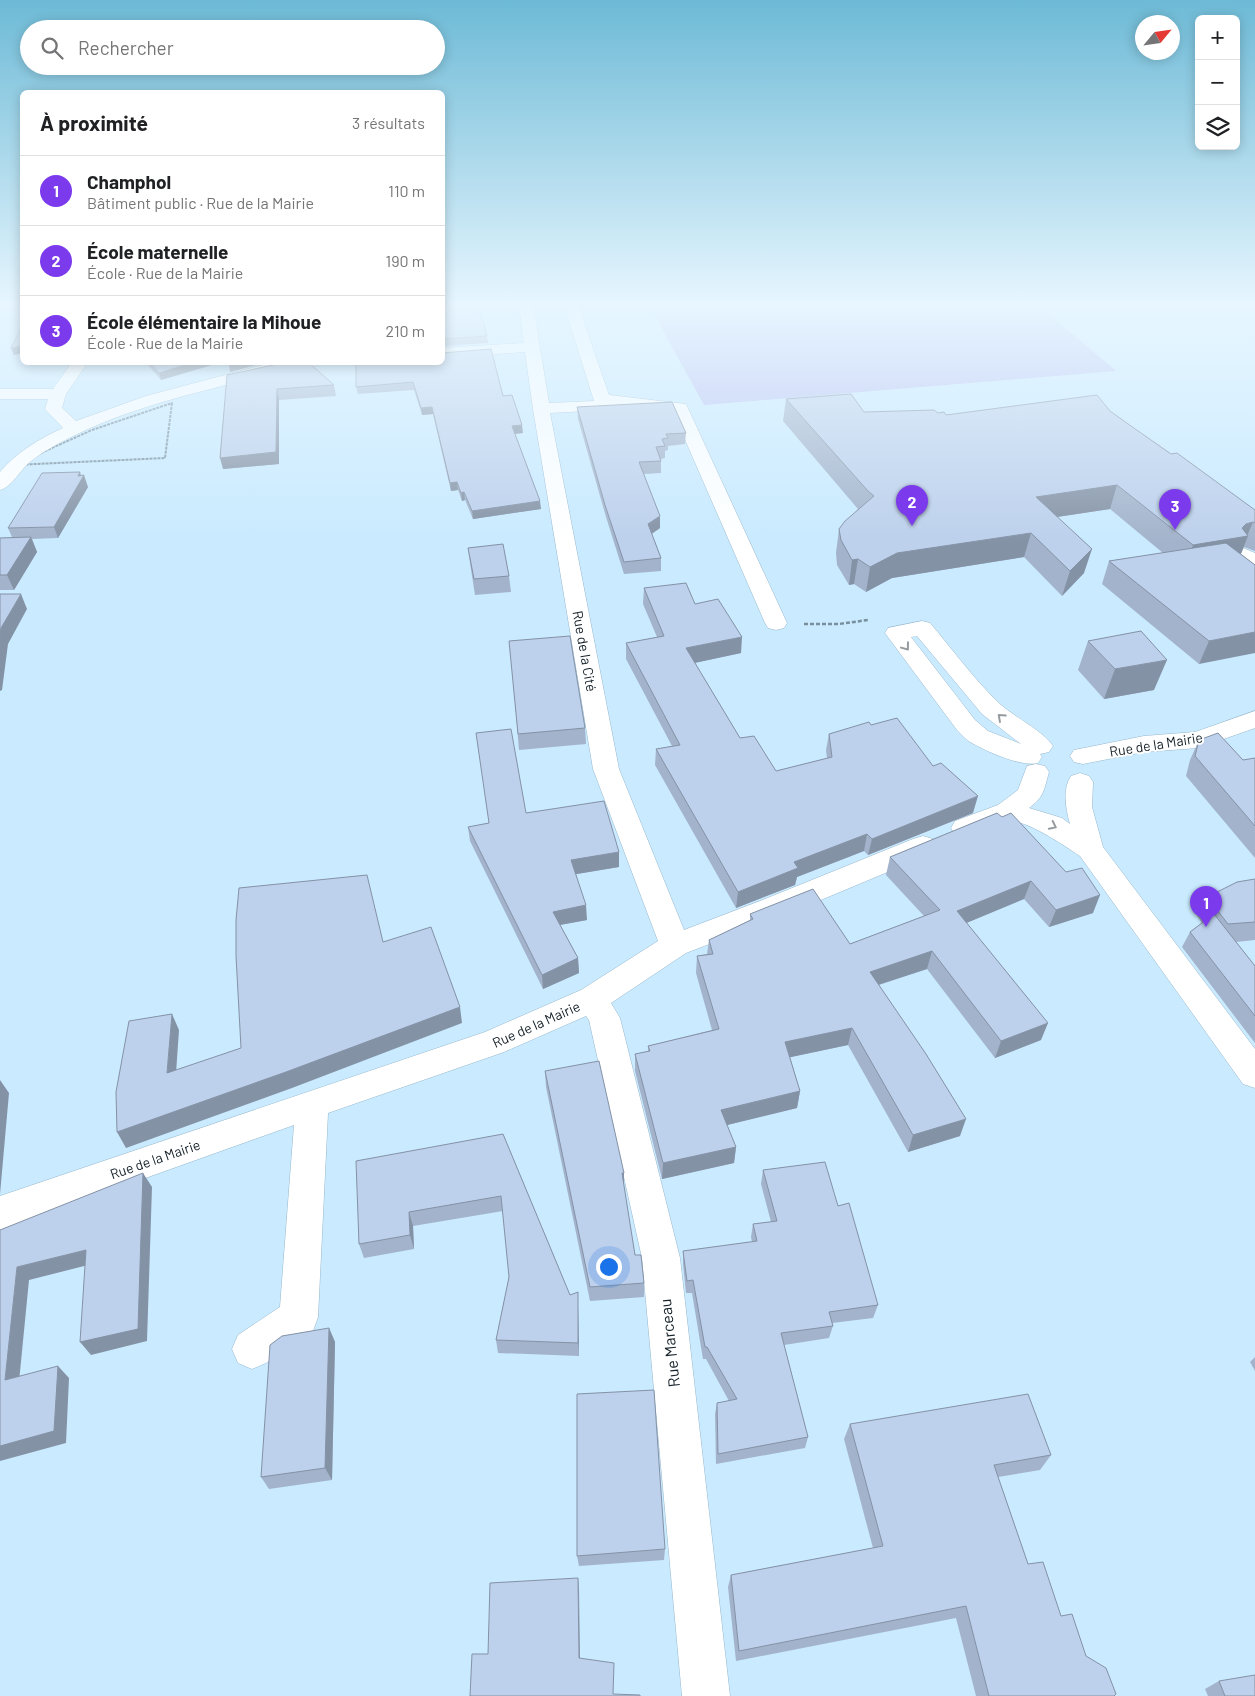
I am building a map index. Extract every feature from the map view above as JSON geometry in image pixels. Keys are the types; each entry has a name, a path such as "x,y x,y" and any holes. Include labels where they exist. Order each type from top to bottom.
{"street":[{"path":"65,384 58,394 53,409 73,428"},
{"path":"0,484 14,465 40,446 73,428 180,391 207,384"},
{"name":"Rue de la Cité","path":"538,384 606,768 675,945"},
{"path":"542,409 604,405 598,384"},
{"path":"0,394 58,394"},
{"path":"603,399 680,408 776,623"},
{"path":"922,628 991,709 1007,723 1035,758 1046,778 1058,782 1080,782 1088,776 1091,770 1089,763 1083,756 1062,745 1035,758"},
{"name":"Rue de la Mairie","path":"1083,756 1144,744 1198,740 1255,719"},
{"name":"Rue de la Mairie","path":"0,1213 493,1043 592,999 675,945 775,907 1007,811 1030,794 1035,758"},
{"path":"1080,782 1079,807 1090,849"},
{"path":"1007,811 1052,825 1090,849 1255,1074"},
{"name":"Rue Marceau","path":"592,999 604,1018 661,1258 706,1696"},
{"path":"252,1349 299,1317 312,1104"}],"path":[{"path":"776,623 839,624 912,612 922,628"}],"shaded area":[{"path":"693,384 957,384 704,405"}],"building":[{"path":"226,384 334,385 277,389 276,452 220,458"},
{"path":"356,384 389,384 356,387"},
{"path":"414,384 500,384 503,396 512,395 522,425 512,426 540,501 472,511 464,492 461,493 457,482 450,483 432,407 421,408"},
{"path":"851,394 864,412 934,410 938,413 944,412 946,415 1097,395 1110,411 1171,454 1177,453 1255,510 1255,523 1246,524 1242,528 1248,536 1193,545 1117,485 1036,497 1092,549 1070,571 1031,533 897,553 870,567 858,559 852,560 841,540 839,529 845,521 874,496 786,399"},
{"path":"672,402 686,433 666,434 668,438 662,439 665,446 656,447 661,461 639,462 660,516 648,524 661,558 624,562 605,505 577,407"},
{"path":"80,472 78,476 84,475 54,527 8,528 42,473"},
{"path":"31,537 7,575 0,575 0,538"},
{"path":"1226,543 1255,565 1255,632 1209,641 1109,561"},
{"path":"503,544 509,576 474,579 468,548"},
{"path":"686,583 695,604 718,599 742,637 686,648 740,738 754,736 776,771 832,757 829,734 869,722 871,725 897,718 933,766 941,763 978,796 872,839 867,834 794,862 798,868 738,892 656,749 680,745 626,643 664,636 644,588"},
{"path":"0,594 21,594 1,628 0,635"},
{"path":"1141,631 1167,660 1115,669 1088,641"},
{"path":"570,636 585,728 518,734 509,641"},
{"path":"511,729 526,813 604,801 619,852 571,860 586,905 553,912 578,958 542,975 468,827 489,823 476,733"},
{"path":"1218,733 1243,760 1255,758 1255,826 1195,756 1199,740"},
{"path":"997,813 1002,817 1011,813 1066,872 1082,868 1100,895 1056,910 1031,881 957,911 1048,1023 1001,1041 932,951 870,972 926,1054 966,1119 913,1135 852,1028 785,1042 800,1091 721,1110 736,1147 663,1163 635,1054 650,1051 648,1046 719,1029 697,956 713,954 709,940 753,919 750,914 813,889 850,944 940,910 890,857"},
{"path":"367,875 383,942 431,927 460,1007 117,1132 116,1092 129,1021 172,1014 167,1073 241,1048 236,956 236,920 239,888"},
{"path":"1255,879 1255,922 1228,924 1207,897 1237,882"},
{"path":"1214,914 1255,966 1255,1016 1190,932"},
{"path":"599,1061 624,1173 622,1173 635,1255 641,1255 644,1283 590,1287 545,1071"},
{"path":"503,1134 570,1295 578,1292 578,1343 496,1340 509,1277 501,1196 409,1212 410,1235 359,1244 356,1161"},
{"path":"825,1162 838,1206 849,1203 878,1305 829,1312 833,1326 781,1333 808,1437 718,1454 717,1403 737,1399 707,1347 705,1347 693,1280 687,1281 683,1251 757,1241 753,1224 777,1221 763,1170"},
{"path":"143,1173 138,1329 80,1342 86,1250 17,1267 5,1380 58,1366 54,1431 0,1446 0,1230"},
{"path":"329,1328 325,1468 261,1477 270,1345 282,1336"},
{"path":"654,1390 665,1549 577,1556 577,1394"},
{"path":"1028,1394 1051,1455 994,1465 1028,1564 1043,1562 1061,1616 1072,1614 1086,1656 1106,1668 1116,1694 1114,1696 989,1696 966,1606 739,1651 731,1575 883,1546 850,1424"},
{"path":"578,1578 579,1658 614,1663 613,1694 640,1696 470,1696 472,1654 488,1654 490,1583"},
{"path":"1255,1675 1255,1696 1225,1696 1219,1681"}],"place":[{"name":"École maternelle","path":"912,526"},
{"name":"École élémentaire la Mihoue","path":"1175,530"},
{"name":"Champhol","path":"1206,927"}]}
